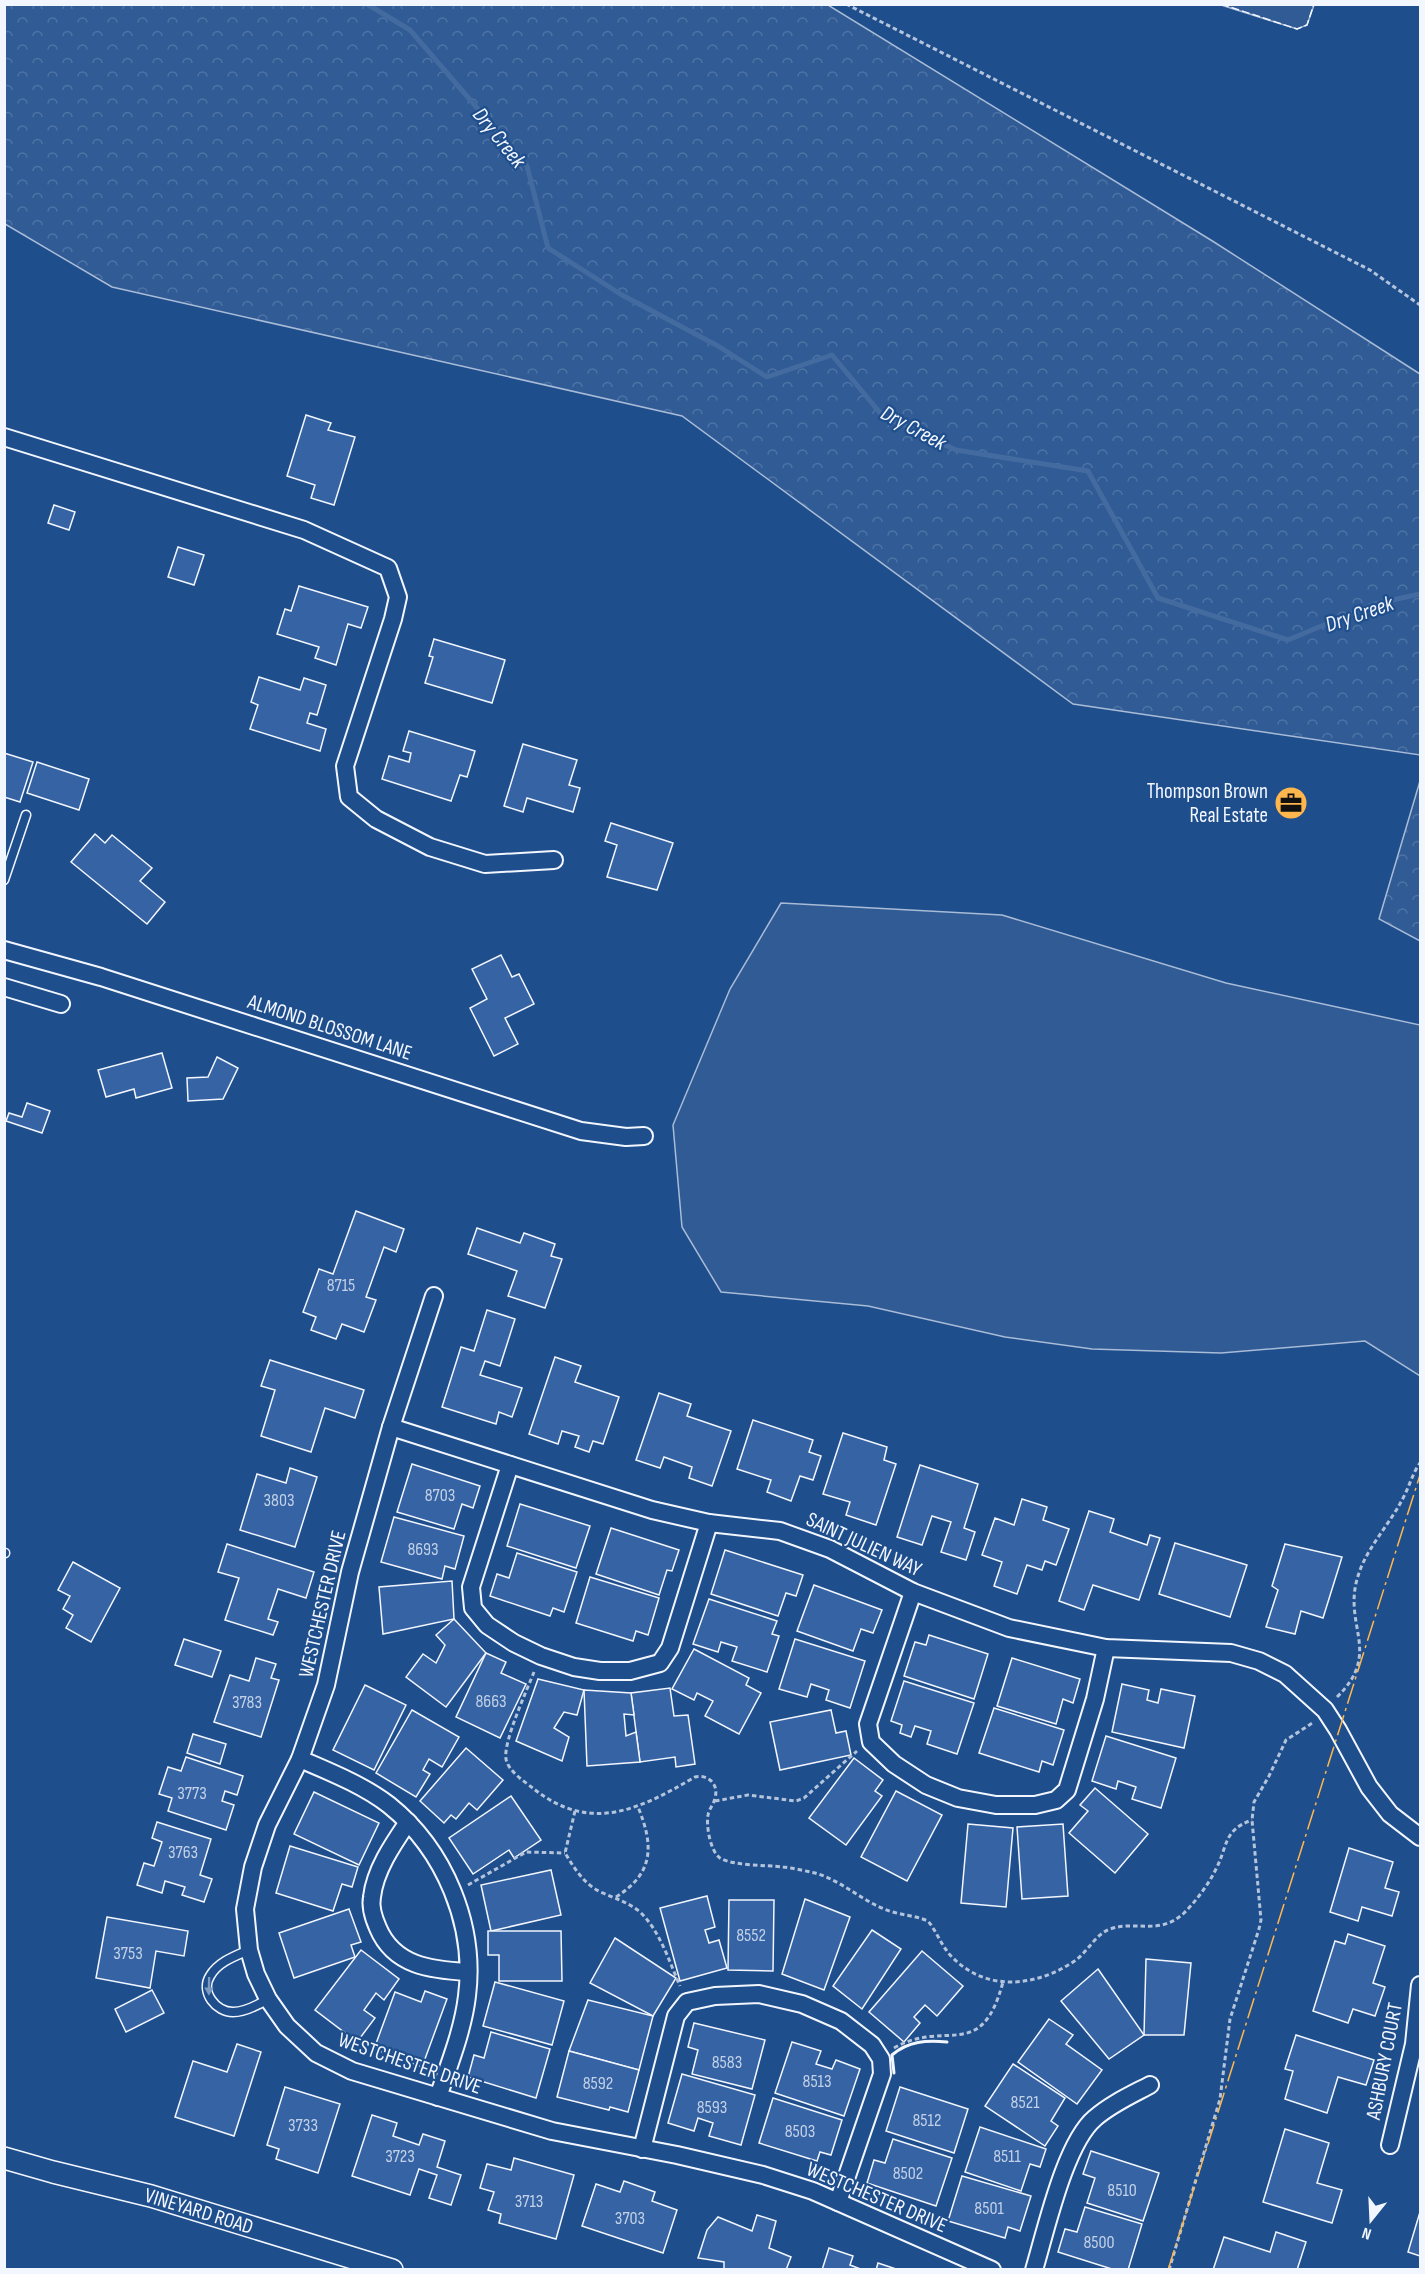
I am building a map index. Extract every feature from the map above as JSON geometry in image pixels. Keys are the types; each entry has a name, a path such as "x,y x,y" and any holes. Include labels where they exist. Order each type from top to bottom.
{"street":[{"path":"4,437 304,530 388,568 398,597 393,620 345,766 349,798 376,819 430,847 485,864 554,860"},
{"name":"ALMOND BLOSSOM LANE","path":"4,950 104,978 580,1131 626,1137 644,1136"},
{"path":"4,987 61,1004"},
{"name":"WESTCHESTER DRIVE","path":"434,1296 391,1427 350,1572 326,1685 300,1759 267,1825 253,1867 245,1909 249,1950 256,1974 268,1999 287,2026 316,2054 352,2072 552,2131 763,2175 838,2202 992,2270"},
{"name":"SAINT JULIEN WAY","path":"391,1427 652,1510 709,1523 780,1531 830,1549 913,1592 1009,1628 1106,1648 1231,1653 1259,1661 1285,1674 1324,1710"},
{"path":"510,1465 471,1587 473,1608 487,1625 514,1643 541,1656 574,1666 600,1671 630,1671 660,1663 670,1648 709,1523"},
{"path":"913,1592 868,1724 871,1742 894,1764 926,1785 958,1798 996,1805 1035,1805 1056,1800 1067,1790 1095,1699 1106,1648"},
{"path":"1324,1710 1338,1730 1369,1787 1390,1814 1420,1837"},
{"path":"300,1759 360,1787 387,1804 408,1822 441,1867 453,1893 463,1921 467,1947 467,1996 438,2097"},
{"path":"408,1822 380,1869 371,1898 374,1918 384,1941 402,1957 420,1966 468,1972"},
{"name":"ASHBURY COURT","path":"1390,2145 1414,2044 1420,1985"},
{"path":"642,2149 676,2016 687,2002 715,1996 759,1995 802,2004 841,2021 872,2045 881,2059 882,2074 838,2202"},
{"path":"1034,2270 1067,2161 1079,2136 1094,2118 1150,2085"},
{"name":"VINEYARD ROAD","path":"4,2158 151,2196 392,2270"}],"lane":[{"path":"4,880 26,814"},
{"path":"249,1950 224,1962 209,1977 207,1989 209,1998 217,2007 232,2012 243,2010 268,1999"}],"path":[{"path":"846,4 1370,270 1420,305"},
{"path":"1169,2270 1220,2099 1230,2019 1261,1920 1252,1820 1254,1802 1286,1740 1315,1721 1349,1684 1357,1671 1360,1655 1354,1614 1354,1594 1358,1575 1420,1463"},
{"path":"541,1656 506,1746 506,1760 525,1783 545,1798 575,1811 610,1813 638,1807 695,1777 710,1778 716,1792 715,1801 707,1818 715,1853 721,1858 815,1873 829,1878 862,1899 887,1911 928,1921 941,1943 962,1966 991,1980 1017,1983 1048,1976 1077,1958 1108,1930 1149,1928 1173,1921 1206,1887 1216,1868 1226,1839 1233,1830 1252,1820"},
{"path":"715,1801 748,1795 796,1801 804,1798 856,1752 871,1742"},
{"path":"616,1897 639,1878 648,1857 646,1825 638,1807"},
{"path":"575,1811 565,1853 579,1876 601,1893 629,1904 652,1927 687,2002"},
{"path":"453,1893 526,1852 565,1853"},
{"path":"881,2059 907,2041 924,2036 967,2034 980,2027 989,2018 998,1999 1002,1982"}],"shaded area":[{"path":"1221,5 1314,5 1307,25 1297,29"},
{"path":"781,903 1002,915 1226,983 1420,1025 1420,1376 1365,1341 1221,1353 1092,1349 1005,1337 868,1306 721,1292 682,1227 673,1125 730,989"}],"green space":[{"path":"5,4 828,5 1214,242 1420,374 1420,755 1073,704 682,416 112,287 5,224"},
{"path":"1420,781 1420,941 1379,919"}],"building":[{"path":"306,415 331,423 328,430 355,437 334,505 311,498 315,485 287,476"},
{"path":"54,505 75,512 69,530 48,523"},
{"path":"178,547 204,555 194,585 168,577"},
{"path":"299,586 368,607 361,628 348,624 336,665 315,658 319,647 277,634 285,609 291,611"},
{"path":"434,639 505,660 492,703 425,683 433,657 429,656"},
{"path":"259,677 300,690 304,678 326,685 317,715 310,713 307,723 326,729 320,751 250,729 258,705 251,702"},
{"path":"409,731 475,751 467,777 460,775 451,801 382,779 389,756 409,762 411,753 403,751"},
{"path":"523,744 577,760 569,785 580,788 573,812 527,798 523,812 504,806"},
{"path":"4,753 33,762 20,802 4,797"},
{"path":"37,762 89,779 79,810 27,793"},
{"path":"611,823 673,843 657,890 607,877 617,845 605,841"},
{"path":"95,834 105,843 112,835 152,868 140,881 165,902 147,924 71,862"},
{"path":"501,955 512,977 519,974 534,1004 505,1018 518,1044 494,1056 470,1008 487,999 472,969"},
{"path":"162,1053 172,1088 136,1098 134,1089 106,1097 98,1070"},
{"path":"217,1057 238,1068 223,1099 188,1101 187,1078 208,1077"},
{"path":"27,1103 50,1111 42,1133 6,1121 9,1113 22,1117"},
{"path":"356,1211 404,1229 396,1252 384,1247 366,1297 376,1300 364,1332 342,1324 336,1339 311,1330 316,1317 303,1312 319,1269 333,1274"},
{"path":"477,1228 520,1243 524,1233 555,1244 551,1256 562,1259 545,1308 508,1296 517,1271 468,1254"},
{"path":"487,1310 515,1319 500,1366 485,1361 480,1375 522,1388 512,1417 499,1412 496,1424 442,1407 461,1347 474,1351"},
{"path":"555,1357 581,1366 575,1382 619,1397 603,1444 593,1441 589,1452 575,1447 579,1436 562,1431 558,1444 529,1434"},
{"path":"270,1360 364,1390 355,1418 325,1408 311,1452 261,1436 275,1390 261,1386"},
{"path":"659,1393 691,1404 687,1416 731,1431 712,1486 689,1478 692,1467 664,1457 660,1468 636,1460"},
{"path":"753,1420 813,1440 809,1452 821,1456 813,1480 800,1476 791,1501 767,1492 771,1480 737,1469"},
{"path":"843,1433 887,1447 884,1460 896,1464 876,1525 846,1515 850,1502 823,1494"},
{"path":"412,1464 480,1486 473,1508 462,1504 454,1529 397,1512"},
{"path":"920,1465 978,1484 964,1528 975,1532 966,1560 941,1552 951,1522 932,1516 922,1545 897,1537"},
{"path":"290,1468 317,1477 295,1547 240,1530 257,1474 286,1483"},
{"path":"1022,1499 1047,1507 1043,1520 1069,1529 1056,1565 1045,1561 1042,1570 1027,1565 1017,1594 994,1586 1002,1562 982,1555 995,1518 1014,1525"},
{"path":"520,1504 590,1526 576,1568 507,1546"},
{"path":"1089,1511 1114,1519 1110,1532 1147,1545 1150,1535 1160,1538 1139,1600 1093,1585 1084,1610 1059,1601"},
{"path":"394,1517 464,1536 455,1569 445,1566 442,1579 381,1562"},
{"path":"611,1528 679,1550 672,1571 667,1570 659,1595 596,1574"},
{"path":"1175,1543 1247,1565 1230,1617 1159,1594"},
{"path":"227,1544 314,1572 306,1598 278,1589 268,1619 278,1622 273,1635 225,1620 239,1578 218,1572"},
{"path":"1285,1544 1342,1557 1323,1618 1301,1611 1295,1634 1266,1627 1278,1590 1272,1586"},
{"path":"725,1550 803,1575 796,1596 786,1593 778,1616 711,1594"},
{"path":"517,1553 577,1572 564,1612 553,1608 550,1616 490,1596 497,1574 509,1578"},
{"path":"73,1562 120,1588 91,1642 66,1628 73,1615 63,1609 70,1596 58,1590"},
{"path":"590,1577 659,1598 648,1635 636,1631 633,1641 576,1623"},
{"path":"452,1581 454,1619 383,1634 379,1587"},
{"path":"814,1585 882,1610 873,1633 861,1629 853,1651 797,1631"},
{"path":"709,1599 777,1621 772,1634 779,1636 767,1672 732,1661 737,1647 721,1642 718,1652 693,1644"},
{"path":"454,1619 486,1653 446,1707 406,1677 423,1654 436,1663 445,1645 436,1635"},
{"path":"929,1635 988,1654 974,1699 904,1676 915,1642 926,1645"},
{"path":"184,1639 221,1651 212,1677 175,1665"},
{"path":"795,1639 865,1661 850,1708 826,1700 829,1690 811,1684 807,1697 779,1689"},
{"path":"694,1649 749,1678 746,1685 761,1693 739,1734 705,1716 713,1701 697,1693 694,1700 672,1689"},
{"path":"486,1653 506,1662 501,1673 526,1684 500,1738 456,1717"},
{"path":"256,1658 276,1664 271,1678 279,1680 261,1737 214,1722 230,1675 249,1681"},
{"path":"1012,1658 1080,1679 1073,1703 1063,1699 1056,1724 997,1706"},
{"path":"538,1679 584,1690 577,1715 564,1712 554,1728 569,1737 562,1761 516,1741"},
{"path":"904,1681 974,1703 957,1754 927,1744 931,1731 915,1726 911,1737 900,1733 902,1725 891,1721"},
{"path":"1122,1684 1149,1690 1147,1700 1158,1703 1161,1689 1195,1696 1184,1748 1112,1732"},
{"path":"365,1685 406,1705 374,1770 333,1750"},
{"path":"670,1688 674,1716 688,1715 695,1764 676,1767 675,1757 640,1762 631,1693"},
{"path":"584,1690 631,1693 634,1715 624,1714 626,1736 636,1732 640,1762 587,1766"},
{"path":"994,1708 1064,1730 1053,1765 1042,1761 1039,1772 979,1753"},
{"path":"412,1710 459,1737 442,1767 429,1759 423,1770 430,1774 416,1797 376,1773"},
{"path":"831,1710 836,1733 846,1731 851,1755 780,1770 770,1722"},
{"path":"193,1734 226,1744 220,1764 187,1753"},
{"path":"1106,1736 1176,1758 1161,1808 1132,1799 1136,1787 1118,1781 1116,1789 1092,1781"},
{"path":"466,1748 503,1780 477,1810 469,1803 456,1819 451,1815 444,1823 420,1801"},
{"path":"186,1757 243,1776 237,1795 225,1791 222,1801 234,1805 226,1830 168,1811 172,1798 159,1794 168,1767 181,1771"},
{"path":"854,1758 883,1780 875,1791 882,1796 846,1845 809,1818"},
{"path":"1095,1788 1148,1834 1115,1873 1069,1833 1088,1811 1080,1805"},
{"path":"896,1791 942,1815 907,1881 861,1857"},
{"path":"314,1792 379,1823 359,1865 294,1834"},
{"path":"511,1796 541,1840 514,1858 509,1850 473,1874 449,1838"},
{"path":"157,1822 211,1839 200,1875 212,1879 204,1902 182,1895 185,1887 165,1881 162,1893 137,1885 144,1863 154,1866 162,1842 152,1838"},
{"path":"968,1824 1013,1828 1006,1907 961,1903"},
{"path":"1063,1824 1068,1896 1022,1899 1017,1827"},
{"path":"290,1846 358,1867 352,1887 342,1884 333,1911 276,1893"},
{"path":"1349,1848 1393,1862 1385,1888 1399,1892 1392,1916 1362,1907 1358,1921 1330,1912"},
{"path":"551,1870 561,1915 491,1931 481,1885"},
{"path":"707,1896 715,1927 705,1930 709,1943 719,1940 727,1968 680,1981 660,1908"},
{"path":"805,1899 850,1917 824,1990 782,1974"},
{"path":"729,1900 774,1900 773,1971 728,1970"},
{"path":"349,1909 361,1942 351,1945 355,1957 294,1978 279,1933"},
{"path":"107,1917 188,1931 184,1956 156,1951 150,1988 96,1978"},
{"path":"872,1930 901,1949 862,2009 833,1986"},
{"path":"488,1931 561,1931 562,1981 499,1981 499,1955 488,1955"},
{"path":"1348,1934 1385,1946 1373,1983 1385,1987 1375,2016 1353,2009 1348,2023 1313,2011 1335,1941 1345,1944"},
{"path":"615,1938 676,1978 653,2016 590,1983"},
{"path":"361,1950 399,1979 384,2000 376,1993 364,2010 375,2018 357,2042 315,2010"},
{"path":"922,1951 963,1986 937,2016 925,2005 914,2017 920,2023 904,2042 869,2012"},
{"path":"1146,1959 1191,1963 1184,2035 1144,2035"},
{"path":"1098,1969 1144,2035 1109,2059 1061,2001"},
{"path":"495,1982 564,2001 552,2045 483,2026"},
{"path":"152,1990 164,2013 126,2032 115,2009"},
{"path":"425,1991 447,1999 422,2067 374,2049 395,1992 421,2002"},
{"path":"588,2000 653,2016 639,2070 569,2051"},
{"path":"1049,2019 1073,2035 1066,2044 1102,2070 1077,2104 1018,2062"},
{"path":"694,2023 765,2040 752,2089 692,2074 698,2050 688,2047"},
{"path":"491,2032 550,2049 536,2098 468,2077 474,2055 484,2058"},
{"path":"1296,2035 1374,2060 1366,2085 1338,2077 1327,2113 1285,2099 1293,2071 1285,2069"},
{"path":"792,2042 821,2051 816,2064 832,2069 836,2060 860,2069 844,2116 775,2093"},
{"path":"237,2044 261,2052 234,2136 175,2117 193,2061 227,2072"},
{"path":"569,2051 639,2070 628,2112 610,2107 609,2110 557,2097"},
{"path":"1013,2064 1065,2098 1051,2121 1058,2126 1045,2146 985,2106"},
{"path":"682,2074 755,2095 741,2145 709,2136 713,2123 698,2118 694,2131 668,2123"},
{"path":"285,2087 340,2104 318,2173 276,2159 279,2149 267,2145"},
{"path":"900,2087 968,2109 954,2153 886,2131"},
{"path":"773,2098 842,2120 831,2155 820,2152 817,2161 759,2143"},
{"path":"372,2115 397,2123 393,2136 419,2145 423,2134 445,2141 437,2167 461,2175 451,2205 429,2198 437,2175 419,2169 410,2195 352,2176"},
{"path":"980,2127 1046,2149 1040,2167 1030,2164 1021,2191 965,2172"},
{"path":"1285,2129 1329,2143 1317,2183 1342,2190 1332,2223 1263,2202"},
{"path":"893,2139 952,2158 936,2206 867,2183 874,2160 885,2163"},
{"path":"1091,2151 1159,2173 1143,2221 1087,2203 1095,2178 1083,2174"},
{"path":"514,2158 574,2175 556,2239 499,2223 501,2214 488,2210 494,2192 480,2188 487,2164 511,2170"},
{"path":"962,2176 1031,2196 1020,2231 1008,2227 1005,2238 948,2221"},
{"path":"624,2181 655,2192 652,2201 677,2210 663,2253 582,2226 596,2184 620,2192"},
{"path":"1085,2207 1142,2224 1128,2270 1115,2270 1058,2252 1065,2229 1077,2232"},
{"path":"1420,2212 1420,2256 1408,2252"},
{"path":"757,2215 776,2221 769,2248 791,2257 786,2270 724,2270 724,2262 698,2258 707,2230 718,2217 752,2231"},
{"path":"1276,2232 1306,2242 1297,2270 1213,2270 1224,2237 1270,2252"},
{"path":"829,2248 853,2256 850,2265 863,2270 822,2270"},
{"path":"878,2263 899,2270 876,2270"}],"waterway":[{"name":"Dry Creek","path":"367,4 410,30 527,166 548,248 622,295 718,346 767,377 832,355 881,414 956,450 1088,471 1158,598 1288,640 1374,604 1420,594"}],"fence":[{"path":"1221,4 1297,29 1307,25 1314,4"}],"wall":[{"path":"894,2073 892,2055 898,2050 918,2042 947,2042"}],"power":[{"path":"1168,2270 1420,1475"}],"place":[{"name":"Thompson Brown Real Estate","path":"1291,803"}]}
